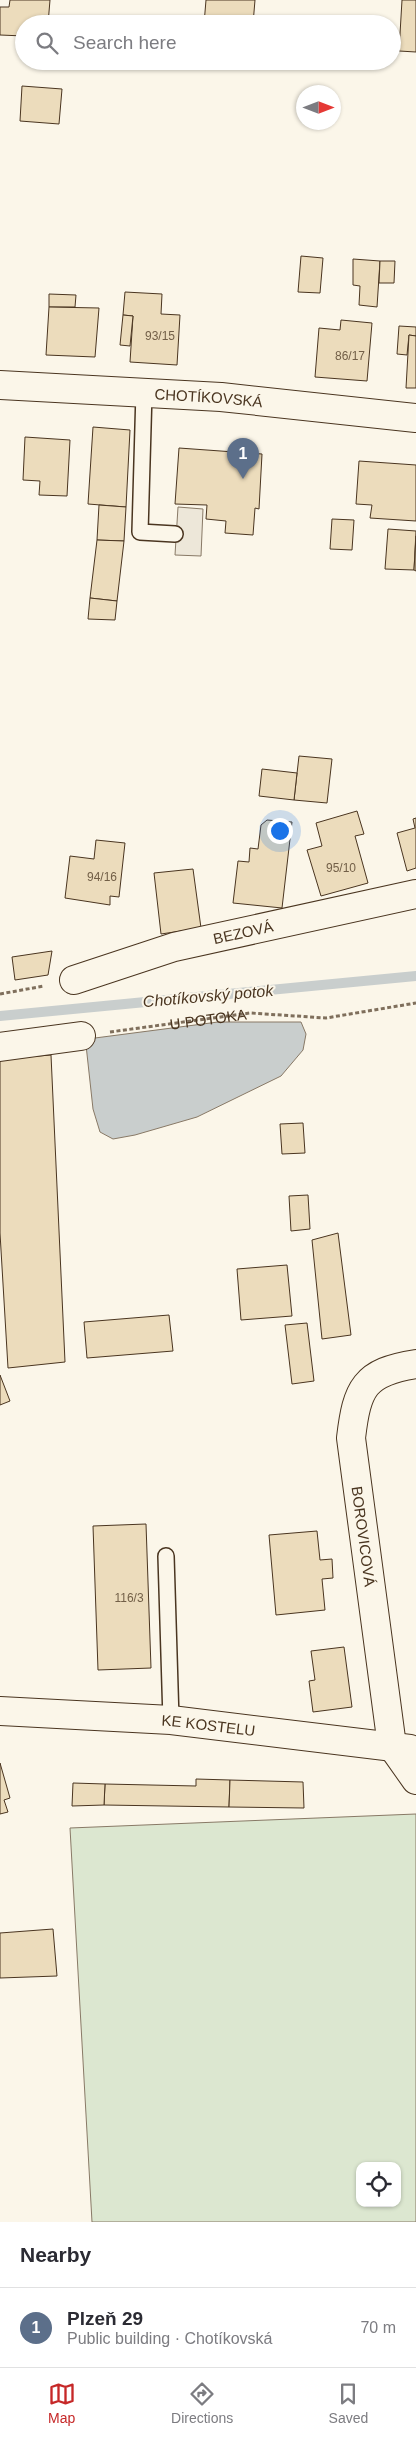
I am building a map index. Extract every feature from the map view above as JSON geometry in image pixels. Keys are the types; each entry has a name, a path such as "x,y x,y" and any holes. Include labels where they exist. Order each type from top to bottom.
{"street":[{"name":"CHOTÍKOVSKÁ","path":"0,385 221,396 416,418"},
{"name":"BEZOVÁ","path":"74,980 174,948 416,894"},
{"path":"0,1047 81,1036"},
{"name":"BOROVICOVÁ","path":"404,1748 351,1438 355,1405 368,1382 390,1368 416,1364"},
{"name":"KE KOSTELU","path":"0,1711 171,1720 404,1748"},
{"path":"404,1748 416,1780"}],"lane":[{"path":"144,392 140,532 175,534"},
{"path":"166,1556 171,1720"}],"path":[{"path":"0,994 74,980"},
{"name":"U POTOKA","path":"81,1036 250,1012 326,1018 416,1003"}],"green space":[{"path":"416,1814 416,2222 92,2222 70,1828"}],"shaded area":[{"path":"178,507 203,509 201,556 175,555"},
{"path":"218,1022 301,1022 306,1034 303,1050 281,1076 197,1117 135,1135 113,1139 100,1132 93,1109 86,1045 95,1038"}],"building":[{"path":"10,0 50,0 49,15 15,15 15,36 0,35 0,7 9,7"},
{"path":"206,0 255,0 254,15 205,15"},
{"path":"402,0 416,0 416,52 401,51"},
{"path":"22,86 62,89 59,124 20,121"},
{"path":"301,256 323,258 320,293 298,292"},
{"path":"353,259 380,261 377,307 359,305 360,286 353,285"},
{"path":"380,261 395,261 394,283 379,283"},
{"path":"125,292 162,294 161,314 180,315 177,365 130,362 133,316 123,315"},
{"path":"49,294 76,295 75,307 49,307"},
{"path":"49,307 99,308 95,357 46,355"},
{"path":"123,315 133,316 130,346 120,345"},
{"path":"341,320 372,323 367,381 315,377 319,328 340,330"},
{"path":"399,326 416,327 416,336 409,335 407,355 397,354"},
{"path":"409,335 416,336 416,388 406,388"},
{"path":"93,427 130,430 126,507 88,504"},
{"path":"25,437 70,440 67,496 39,495 40,481 23,480"},
{"path":"179,448 262,454 259,509 255,508 253,535 225,533 226,521 206,519 207,505 175,504"},
{"path":"359,461 416,465 416,521 370,518 372,505 356,504"},
{"path":"99,505 126,507 124,541 97,540"},
{"path":"332,519 354,520 352,550 330,549"},
{"path":"388,529 416,531 414,570 385,569"},
{"path":"416,536 416,571 414,570"},
{"path":"97,540 124,541 117,601 90,598"},
{"path":"90,598 117,601 115,620 88,619"},
{"path":"299,756 332,759 327,803 294,800"},
{"path":"262,769 297,773 294,800 259,796"},
{"path":"357,811 364,834 355,836 368,883 321,896 307,850 322,846 316,823"},
{"path":"416,818 416,868 407,871 397,833 415,828 413,819"},
{"path":"267,820 292,822 282,908 233,903 238,861 249,862 250,848 258,849 261,825"},
{"path":"96,840 125,843 119,897 110,896 110,905 65,898 70,856 94,859"},
{"path":"193,869 201,928 161,934 154,873"},
{"path":"52,951 48,975 15,980 12,957"},
{"path":"51,1055 65,1362 8,1368 0,1233 0,1059"},
{"path":"303,1123 305,1153 282,1154 280,1124"},
{"path":"308,1195 310,1229 291,1231 289,1196"},
{"path":"338,1233 351,1335 322,1339 312,1240"},
{"path":"287,1265 292,1316 241,1320 237,1269"},
{"path":"169,1315 173,1351 87,1358 84,1322"},
{"path":"307,1323 314,1381 292,1384 285,1325"},
{"path":"0,1375 10,1401 0,1405"},
{"path":"146,1524 151,1668 98,1670 93,1526"},
{"path":"317,1531 320,1560 332,1559 333,1578 322,1579 325,1610 276,1615 269,1535"},
{"path":"344,1647 352,1707 313,1712 309,1681 315,1680 311,1651"},
{"path":"0,1763 10,1798 4,1800 8,1812 0,1814"},
{"path":"196,1779 230,1780 229,1807 104,1805 105,1784 196,1786"},
{"path":"230,1780 303,1782 304,1808 229,1807"},
{"path":"73,1783 105,1784 104,1805 72,1806"},
{"path":"53,1929 57,1976 0,1978 0,1933"}],"waterway":[{"name":"Chotíkovský potok","path":"0,1016 416,976"}],"place":[{"name":"Plzeň 29","path":"243,479"}]}
